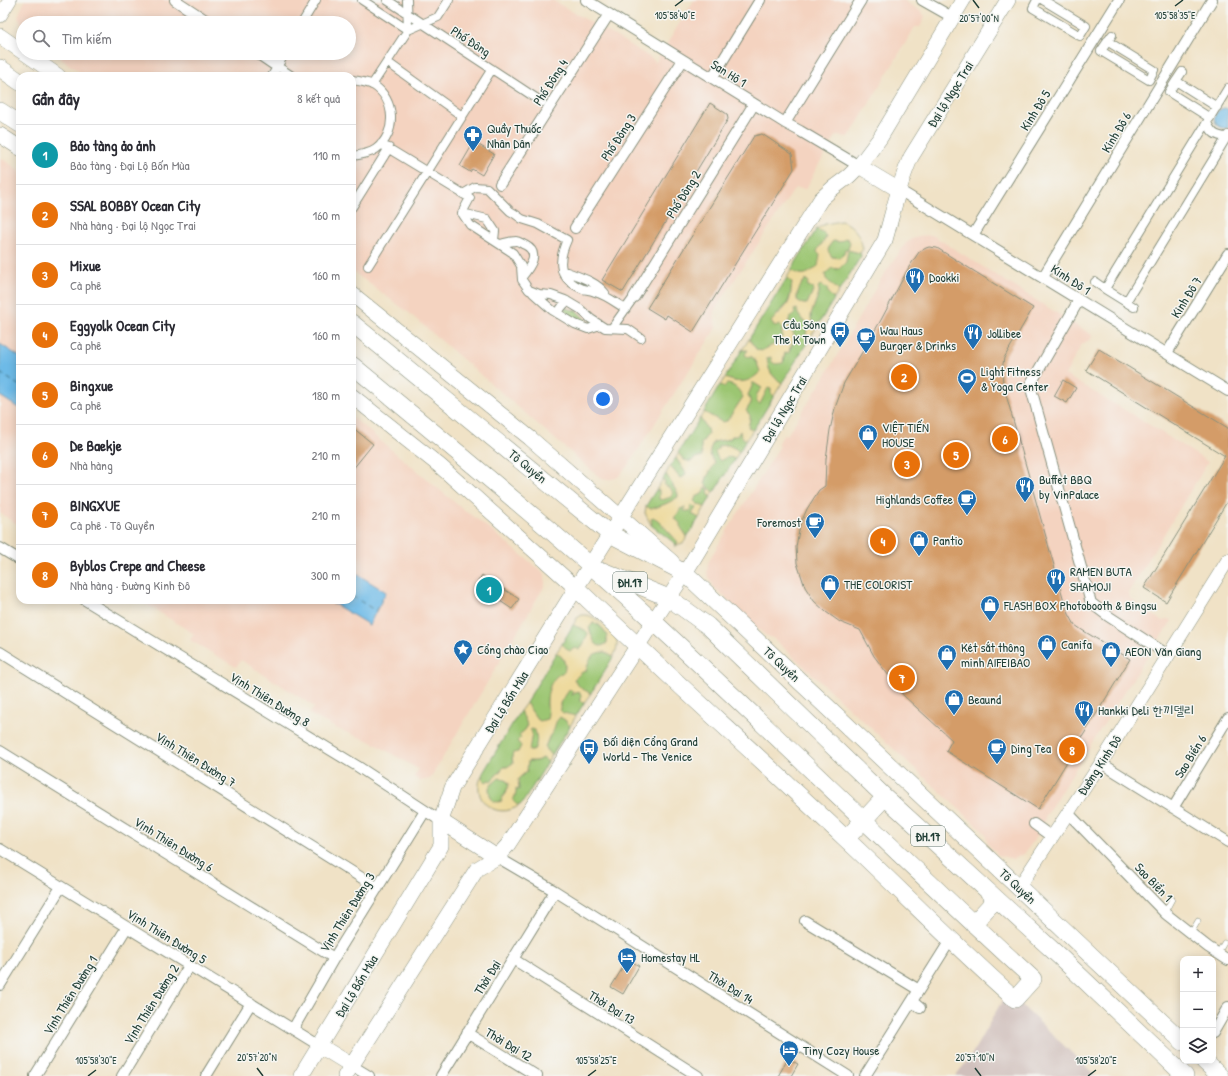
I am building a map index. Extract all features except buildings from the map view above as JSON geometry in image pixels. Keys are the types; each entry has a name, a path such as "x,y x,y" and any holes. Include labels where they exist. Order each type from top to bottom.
{"main road":[{"path":"591,566 822,199 859,166 880,138 963,0"},
{"name":"Đại lộ Ngọc Trai","path":"654,622 886,240 905,170 911,157 1008,0"},
{"path":"0,36 16,47"},
{"path":"35,60 52,72"},
{"path":"0,68 16,79"},
{"path":"0,111 16,121"},
{"path":"0,135 16,145"},
{"path":"859,166 899,190"},
{"path":"356,297 530,438 685,573"},
{"name":"Tô Quyền","path":"356,326 610,534 685,573 1180,1039"},
{"name":"Tô Quyền","path":"356,369 480,470 654,622 1033,979 1015,999 951,939"},
{"path":"356,399 440,466 576,588 846,839 951,939"},
{"name":"Tô Quyền","path":"591,566 669,598 708,626 885,797 1185,1076"},
{"name":"Đại Lộ Bốn Mùa","path":"301,1076 441,846 441,821 452,788 591,566"},
{"path":"320,1046 348,1071 477,869 497,857 519,830 654,622"},
{"path":"846,839 885,797"},
{"path":"441,821 497,857"},
{"path":"973,924 996,899"},
{"path":"1207,1064 1220,1076"}],"street":[{"path":"0,16 10,0"},
{"path":"174,0 199,16"},
{"path":"306,16 316,0"},
{"path":"362,0 408,30"},
{"name":"Phố Đông","path":"387,0 542,102"},
{"path":"407,0 408,30"},
{"path":"372,85 408,30 438,17 449,0"},
{"name":"San Hô 1","path":"586,0 785,124 800,131 859,166"},
{"path":"712,78 760,0"},
{"path":"785,124 861,0"},
{"path":"922,0 952,18"},
{"path":"1037,0 1033,8 1080,36 1086,26 1043,0"},
{"name":"Kinh Đô 5","path":"973,234 1119,0"},
{"name":"Kinh Đô 6","path":"1043,277 1212,0"},
{"name":"Phố Đông 4","path":"500,184 609,14"},
{"path":"1109,38 1154,70 1148,80 1101,51 1109,38"},
{"path":"268,60 286,72"},
{"path":"273,72 275,65 279,60"},
{"name":"Phố Đông 3","path":"575,228 683,60"},
{"path":"387,62 462,116"},
{"path":"368,266 492,69"},
{"path":"1182,72 1167,95 1208,120 1211,132 1219,136 1228,136"},
{"path":"356,80 372,85 383,94 389,105 392,117 390,130 384,141 375,149 364,155 356,156"},
{"path":"1176,81 1218,105 1228,105"},
{"path":"1105,289 1228,88"},
{"name":"Phố Đông 2","path":"634,297 754,104"},
{"path":"1126,302 1228,136"},
{"path":"381,144 470,198 462,213"},
{"path":"356,201 389,148"},
{"path":"493,194 500,184"},
{"path":"463,194 475,187 487,188 510,211 522,219 538,224 567,240"},
{"name":"Kinh Đô 1","path":"899,190 1228,391"},
{"path":"462,213 470,224 514,253 521,266 522,280 529,290 552,310 575,324 588,328 600,325"},
{"path":"462,213 487,219 492,224 497,242"},
{"path":"575,228 561,253 562,270 570,282 607,297 626,309"},
{"path":"497,242 516,241 528,247 533,253 534,258 522,277"},
{"name":"Kinh Đô 7","path":"1167,353 1228,254"},
{"path":"1095,282 1134,307"},
{"path":"529,290 539,294 552,295 567,301 605,328 628,329 641,338"},
{"path":"612,328 634,297"},
{"path":"1079,300 1030,385 1091,603 1108,616 1168,655"},
{"path":"558,314 567,301"},
{"path":"0,548 16,558"},
{"name":"Đường Kinh Đô","path":"1019,887 1101,763 1228,560"},
{"name":"Vịnh Thiên Đường 8","path":"92,604 357,766 441,821"},
{"name":"Vịnh Thiên Đường 7","path":"0,652 378,888"},
{"name":"Sao Biển 6","path":"1173,808 1228,718"},
{"name":"Vịnh Thiên Đường 6","path":"0,751 334,958"},
{"path":"1101,763 1228,842"},
{"name":"Vịnh Thiên Đường 3","path":"293,1029 334,958 425,811"},
{"name":"Sao Biển 1","path":"1068,813 1165,912 1228,960"},
{"path":"1034,824 1052,837"},
{"name":"Vịnh Thiên Đường 5","path":"0,849 320,1046"},
{"name":"Thời Đại 14","path":"497,857 555,891 848,1076"},
{"path":"0,985 61,887"},
{"name":"Thời Đại","path":"441,1076 555,891"},
{"path":"805,922 919,990"},
{"name":"Vịnh Thiên Đường 1","path":"35,1076 127,927"},
{"path":"865,1076 951,939"},
{"name":"Thời Đại 13","path":"513,959 698,1076"},
{"name":"Vịnh Thiên Đường 2","path":"122,1076 189,966"},
{"path":"912,1001 920,1008"},
{"path":"206,1076 251,1003"},
{"path":"1216,1028 1228,1007"},
{"name":"Thời Đại 12","path":"467,1033 537,1076"},
{"path":"876,1058 885,1064"},
{"path":"348,1071 369,1076"}],"lane":[{"path":"1165,912 1172,899"},
{"path":"1191,933 1198,921"},
{"path":"1218,953 1224,943"}],"shaded area":[{"path":"25,0 552,0 620,39 654,60 655,63 694,0 903,0 923,13 925,17 920,27 915,27 851,134 847,137 836,136 806,189 795,188 714,311 716,328 629,464 616,478 607,480 598,476 409,313 356,274 356,72 79,72 63,60 356,60 356,16 18,16"},
{"path":"0,157 16,168 16,523 0,513"},
{"path":"932,235 1092,335 1091,339 1082,344 1065,375 1145,422 1208,462 1128,593 1130,598 1160,620 1164,621 1168,619 1172,621 1144,661 1046,815 1042,829 1024,854 1013,859 998,855 988,844 985,833 773,638 765,635 714,587 707,573 708,563 712,555 780,446 778,444 784,434 787,435 824,378 881,279 906,243 918,236"},
{"path":"356,420 465,511 545,574 545,585 430,779 420,781 414,777 418,769 372,742 338,729 309,714 315,707 241,660 236,667 190,640 194,634 146,604 356,604"},
{"path":"1007,992 1096,1076 955,1076 969,1059"}],"green space":[{"path":"817,229 823,231 826,237 817,252 820,255 819,266 806,274 799,274 791,270"},
{"path":"845,238 850,242 848,249 845,249 844,254 839,258 832,257 828,253 829,246 833,241 839,241"},
{"path":"848,250 860,253 861,256 839,291 824,277 832,268 837,269 846,262"},
{"path":"787,278 792,282 789,298 786,305 775,316 782,329 782,337 777,343 761,351 756,349 749,339"},
{"path":"805,280 809,282 807,285 814,289 807,304 803,304 797,300 797,298 800,287"},
{"path":"820,285 828,288 828,293 834,299 816,328 811,319 811,314 819,293 818,287"},
{"path":"564,309 577,311 587,321 580,320 568,314"},
{"path":"796,309 804,322 805,321 808,324 806,335 810,338 782,383 771,373 767,358 771,357 784,361 785,352 789,352 794,340 789,321 794,310"},
{"path":"742,350 748,350 759,367 760,372 748,380 739,382 725,378"},
{"path":"751,383 754,383 762,388 757,394 761,402 768,387 771,389 771,393 774,396 753,430 748,427 750,419 746,411 751,403 748,395 752,386"},
{"path":"726,384 734,386 743,397 727,421 722,422 704,412 720,385 725,387"},
{"path":"700,418 707,429 708,434 701,444 702,457 689,461 684,459 678,453"},
{"path":"741,431 741,436 746,440 739,452 729,446 718,447 725,457 735,459 714,492 705,484 710,470 711,458 709,452 713,442 729,439"},
{"path":"676,458 686,473 685,476 680,478 670,466"},
{"path":"666,474 678,494 678,497 651,509 646,506 656,490 659,490 664,485 665,482 663,479"},
{"path":"705,487 709,489 708,493 711,497 705,507 694,501 696,497 702,494"},
{"path":"691,504 696,508 692,514 699,518 687,537 673,518 680,509"},
{"path":"654,517 678,542 675,547 676,544 651,525 651,519"},
{"path":"594,622 606,633 607,643 603,646 597,644 593,638 589,627"},
{"path":"573,625 585,630 588,633 580,650 569,651 562,644"},
{"path":"605,652 613,657 591,693 586,691 577,684 574,679 586,671 591,657 597,653"},
{"path":"556,653 563,659 565,669 564,672 556,677 549,689 547,698 548,717 547,719 540,721 526,703"},
{"path":"570,689 573,692 572,695 579,691 581,701 584,703 576,716 563,714 560,710 560,703"},
{"path":"520,711 526,720 527,726 520,734 521,746 518,752 513,753 512,764 504,767 491,781 489,780 486,782 483,779 483,773"},
{"path":"558,717 565,720 570,726 552,755 546,750 545,747"},
{"path":"532,729 535,730 537,738 536,744 533,751 528,751 532,732 530,731"},
{"path":"543,758 548,762 523,802 520,805 517,805 512,801 516,793 516,789 519,790 518,779 527,771 528,761 536,761"},
{"path":"499,778 506,780 509,785 502,801 496,802 490,797 489,787"}],"sand":[{"path":"841,221 850,225 858,235 863,249 860,253 848,250 846,262 839,269 832,268 825,274 826,279 839,291 834,299 828,293 827,288 820,285 818,287 819,293 811,314 811,319 816,328 810,338 806,335 808,324 805,321 804,322 798,314 797,309 794,310 795,314 790,317 788,323 789,328 794,334 793,343 790,347 789,353 785,352 783,363 775,364 771,361 771,357 767,358 771,373 782,383 774,396 771,393 771,389 768,388 760,404 756,400 757,394 762,388 752,383 748,395 751,403 746,411 750,415 748,427 753,430 746,440 741,436 740,431 737,436 732,436 729,439 713,442 710,453 715,463 707,477 705,484 714,492 711,497 708,493 709,489 705,487 702,494 696,497 694,501 705,507 699,518 692,514 696,508 691,505 690,511 684,511 685,507 680,509 674,518 680,523 680,526 687,537 684,542 675,547 678,542 658,520 653,517 651,519 651,525 645,513 646,506 651,509 678,497 678,494 666,474 670,466 680,478 685,476 686,473 676,458 678,453 684,460 691,462 695,458 702,457 701,444 708,434 707,429 700,418 704,412 722,422 727,421 743,397 734,386 726,384 725,387 720,385 725,378 739,382 748,380 760,372 753,358 746,356 745,354 748,350 742,350 749,339 756,349 761,351 777,343 782,337 782,329 780,325 775,327 771,322 787,305 789,300 792,282 787,278 791,270 799,274 805,274 818,266 820,255 817,252 826,237 823,232 820,232 817,229 825,224","holes":["845,238 850,242 848,249 845,249 844,254 839,258 832,257 828,251 829,246 833,241 841,242","805,280 809,282 807,285 814,289 807,304 803,304 797,300 797,294"]},
{"path":"728,445 739,452 735,459 727,457 720,461 715,451 718,449 718,446"},
{"path":"663,479 665,482 664,485 670,488 672,495 671,497 662,500 659,499 659,490 656,490"},
{"path":"582,615 590,616 598,620 615,635 617,646 613,657 605,652 597,653 591,657 586,671 574,679 581,688 591,693 584,703 581,702 581,695 579,691 572,695 573,692 570,689 560,703 560,710 563,713 576,716 570,726 560,717 556,722 554,730 545,747 546,750 552,755 548,762 543,758 536,761 528,761 527,771 518,779 519,790 516,789 513,801 517,805 520,805 511,810 502,811 494,809 487,805 482,799 479,791 479,783 483,773 483,779 486,782 489,780 491,781 504,767 507,767 513,763 513,753 518,752 521,746 517,741 521,737 519,735 527,726 526,720 520,711 526,703 537,719 540,721 547,719 547,698 549,689 553,680 564,672 565,668 563,659 556,653 562,644 569,651 576,648 579,650 586,640 588,633 585,630 573,625 577,618","holes":["594,622 606,632 607,643 603,646 597,644 591,635 589,628","530,730 535,730 537,741 533,751 529,751 532,732","499,778 506,780 509,784 506,794 501,798 502,801 499,802 493,801 489,787"]}],"water":[{"path":"1224,108 1228,109 1228,128 1219,126 1216,124 1215,120 1216,113"},
{"path":"0,344 16,354 16,406 0,396"},
{"path":"356,573 386,592 369,625 335,604 356,604"}],"ferry route":[{"path":"0,373 16,383"},
{"path":"356,598 376,611"}],"place":[{"name":"Quầy Thuốc Nhân Dân","path":"473,152"},
{"name":"Dookki","path":"915,294"},
{"name":"Cầu Sóng The K Town","path":"840,348"},
{"name":"Jollibee","path":"973,350"},
{"name":"Wau Haus Burger & Drinks","path":"866,354"},
{"name":"SSAL BOBBY Ocean City","path":"904,377"},
{"name":"Light Fitness & Yoga Center","path":"967,395"},
{"name":"De Baekje","path":"1005,439"},
{"name":"VIỆT TIẾN HOUSE","path":"868,451"},
{"name":"Bingxue","path":"956,455"},
{"name":"Mixue","path":"907,464"},
{"name":"Buffet BBQ by VinPalace","path":"1025,503"},
{"name":"Highlands Coffee","path":"967,516"},
{"name":"Foremost","path":"815,539"},
{"name":"Eggyolk Ocean City","path":"883,541"},
{"name":"Pantio","path":"919,557"},
{"name":"Bảo tàng ảo ảnh","path":"489,590"},
{"name":"RAMEN BUTA SHAMOJI","path":"1056,595"},
{"name":"THE COLORIST","path":"830,601"},
{"name":"FLASH BOX Photobooth & Bingsu","path":"990,622"},
{"name":"Canifa","path":"1047,661"},
{"name":"Cổng chào Ciao","path":"463,666"},
{"name":"AEON Văn Giang","path":"1111,668"},
{"name":"Két sắt thông minh AIFEIBAO","path":"947,671"},
{"name":"BINGXUE","path":"902,678"},
{"name":"Beaund","path":"954,716"},
{"name":"Hankki Deli 한끼델리","path":"1084,727"},
{"name":"Byblos Crepe and Cheese","path":"1072,750"},
{"name":"Đối diện Cổng Grand World - The Venice","path":"589,765"},
{"name":"Ding Tea","path":"997,765"},
{"name":"Homestay HL","path":"627,974"},
{"name":"Tiny Cozy House","path":"789,1067"}]}
